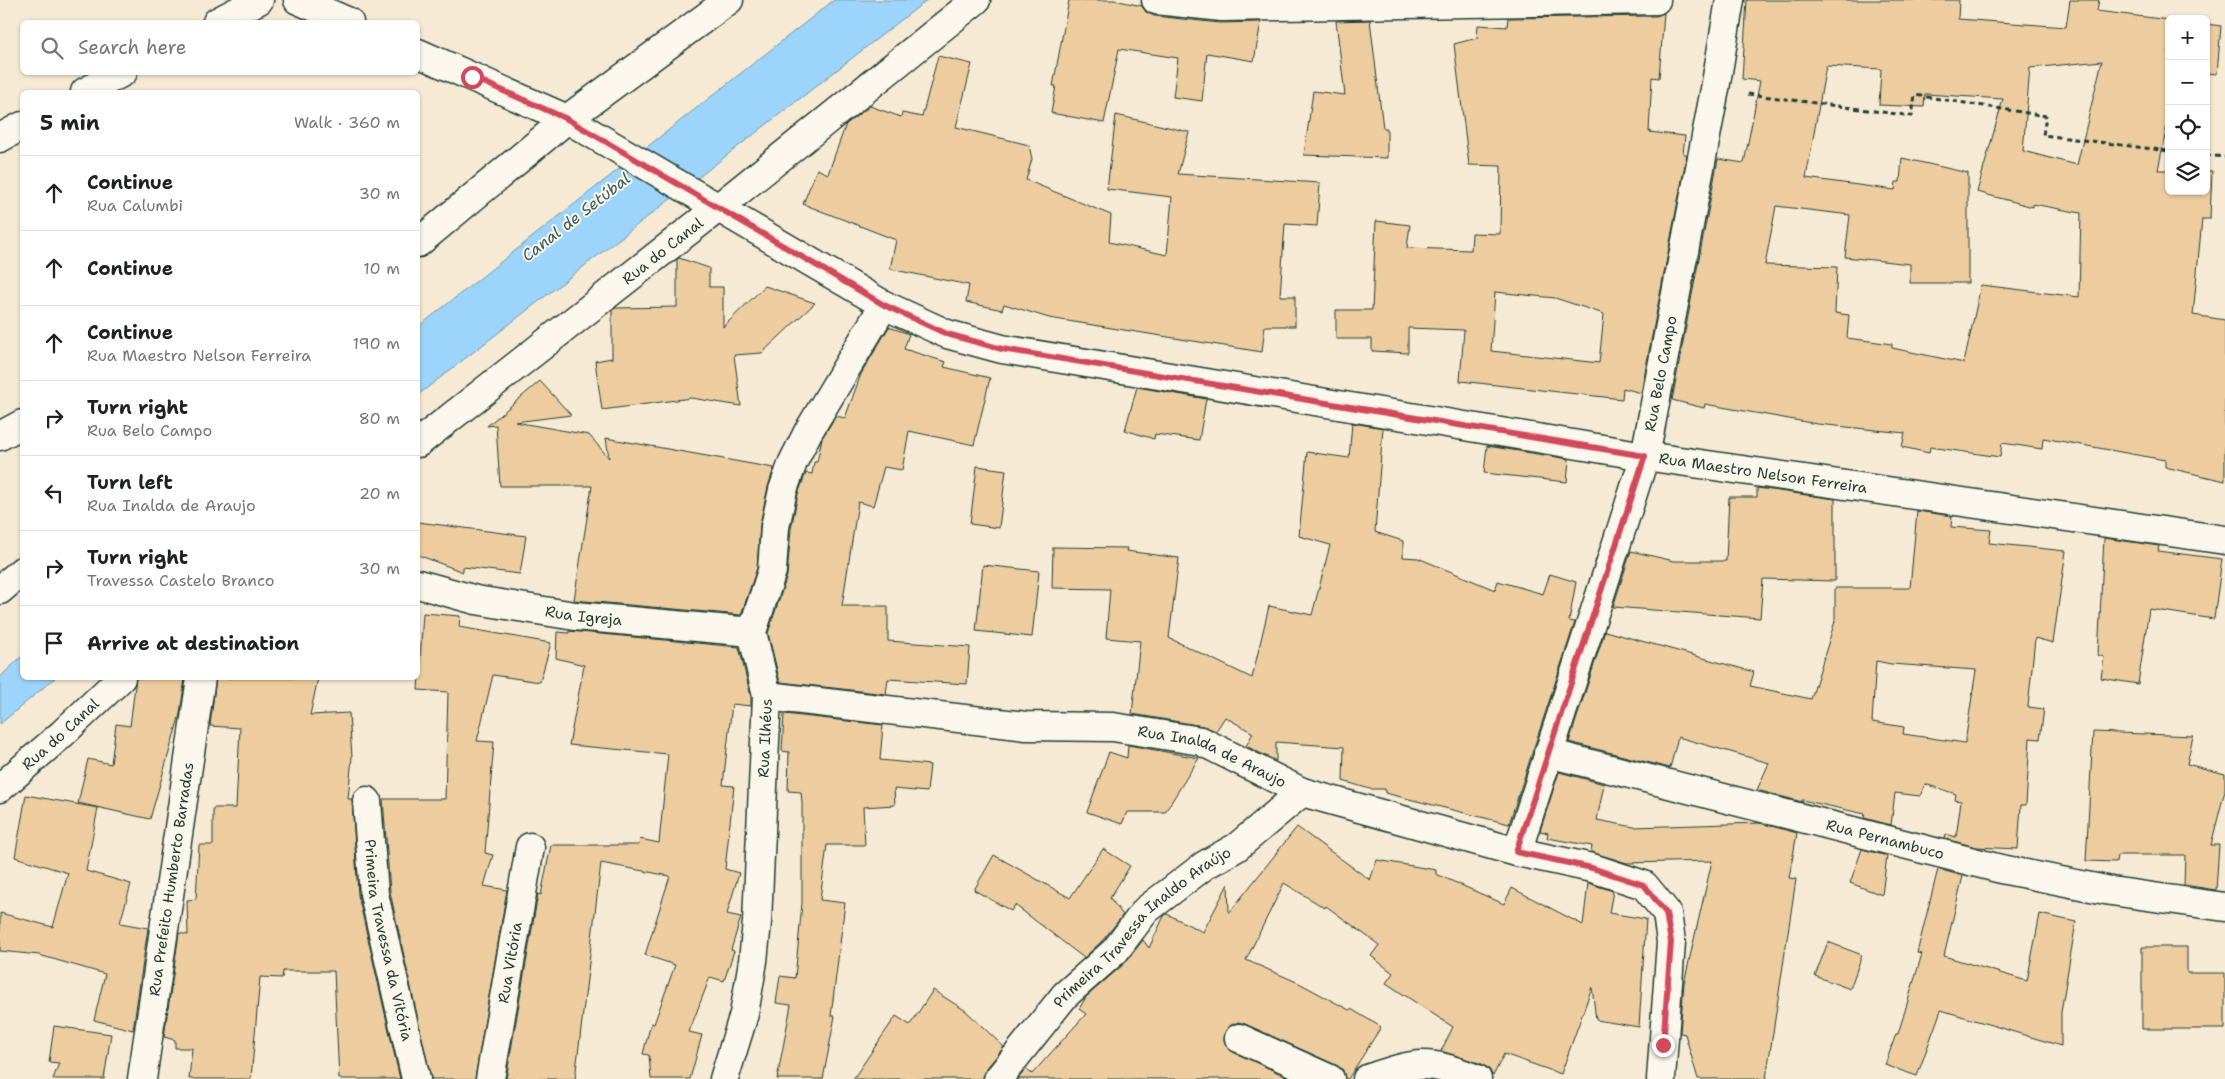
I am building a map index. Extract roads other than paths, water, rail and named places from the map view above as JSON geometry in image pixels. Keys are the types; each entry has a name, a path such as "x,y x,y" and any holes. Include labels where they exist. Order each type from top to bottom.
{"street":[{"path":"220,20 259,0"},
{"path":"298,0 344,20"},
{"path":"420,241 567,119 729,0"},
{"name":"Rua do Canal","path":"420,441 719,207 976,0"},
{"path":"1156,0 1222,7 1656,0"},
{"name":"Rua Belo Campo","path":"1516,852 1645,456 1715,90 1730,0"},
{"name":"Rua Maestro Nelson Ferreira","path":"420,54 567,119 884,305 947,334 1002,349 1645,456 2225,540"},
{"path":"90,90 117,75"},
{"path":"0,138 20,127"},
{"path":"752,632 772,571 782,490 793,462 808,432 884,305"},
{"path":"0,436 20,425"},
{"path":"0,590 20,573"},
{"name":"Rua Igreja","path":"420,585 476,600 575,616 752,632"},
{"name":"Rua Ilhéus","path":"724,1079 744,1014 753,961 767,696 752,632"},
{"name":"Rua do Canal","path":"0,788 62,734 119,680"},
{"name":"Rua Prefeito Humberto Barradas","path":"142,1079 201,680"},
{"name":"Rua Inalda de Araujo","path":"767,696 1026,726 1113,727 1201,741 1302,792 1516,852 1592,868 1644,885 1666,913 1671,942 1661,1079"},
{"name":"Rua Pernambuco","path":"1548,753 2001,869 2111,891 2225,907"},
{"name":"Primeira Travessa Inaldo Araújo","path":"998,1079 1065,995 1115,951 1146,910 1205,865 1237,848 1302,792"},
{"name":"Primeira Travessa da Vitória","path":"367,801 374,894 416,1079"},
{"name":"Rua Vitória","path":"490,1079 530,848"},
{"path":"1239,1038 1330,1079"},
{"path":"1367,1079 1408,1066 1430,1064 1450,1068 1477,1079"}],"water":[{"name":"Canal de Setúbal","path":"834,0 927,0 420,393 420,325"},
{"path":"20,658 20,680 53,680 0,724 0,677"}]}
